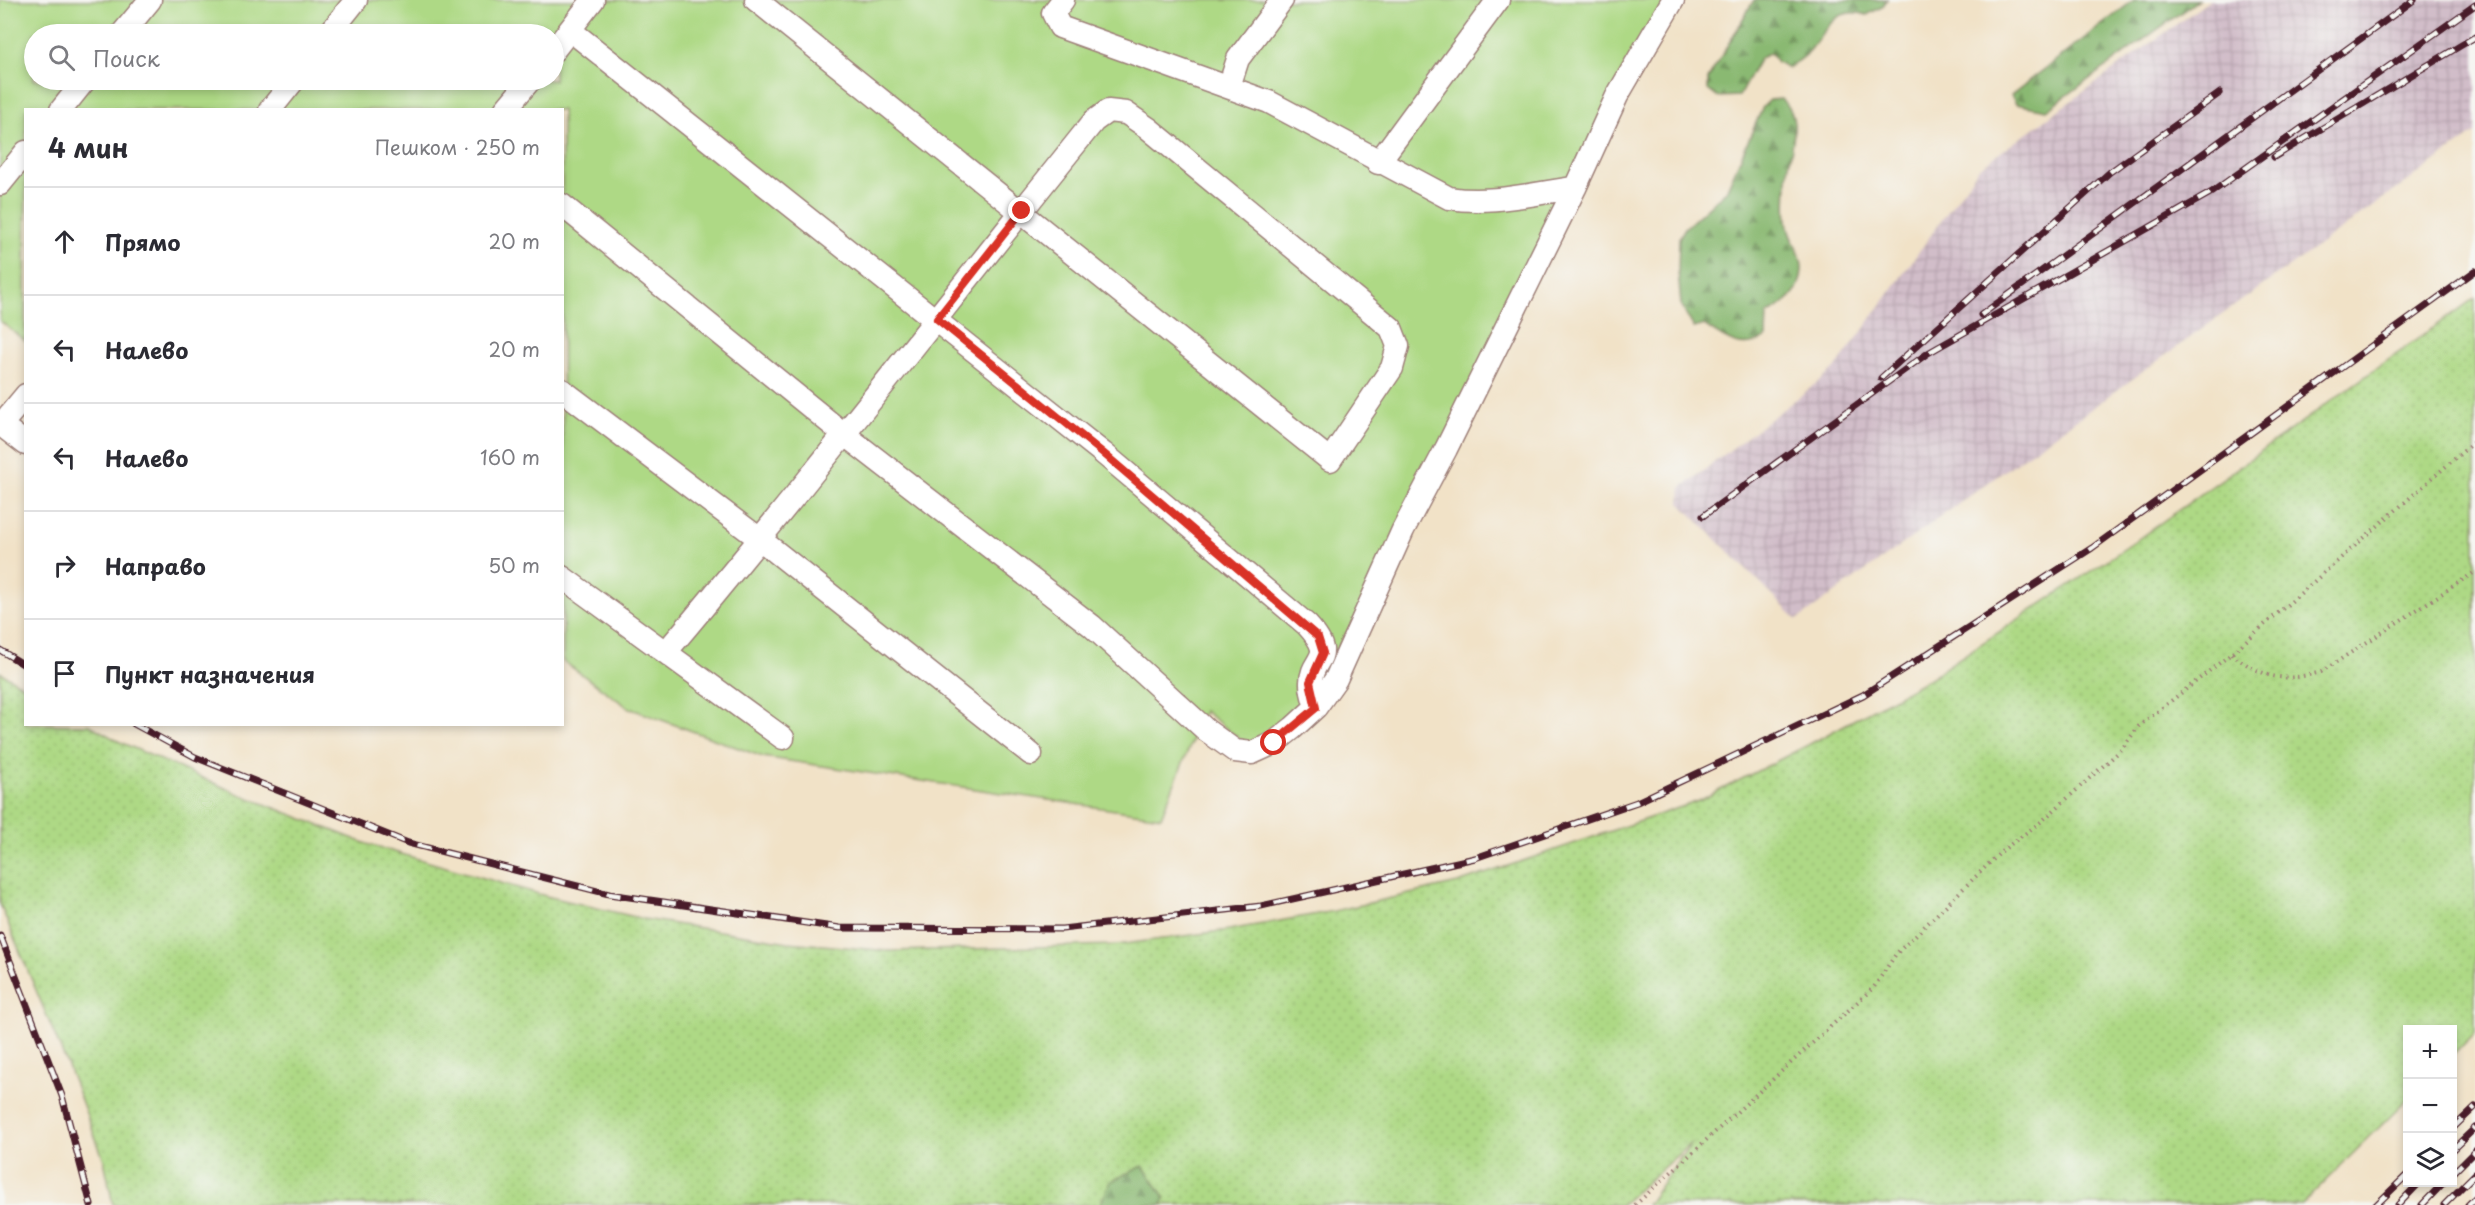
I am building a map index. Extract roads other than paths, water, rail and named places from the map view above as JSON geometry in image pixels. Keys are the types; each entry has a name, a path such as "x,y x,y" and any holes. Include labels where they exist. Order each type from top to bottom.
{"lane":[{"path":"130,24 150,0"},
{"path":"337,24 356,0"},
{"path":"564,38 592,0"},
{"path":"666,652 845,435 1022,211 1094,121 1108,111 1126,113 1148,128 1391,328 1398,346 1392,368 1330,460 1022,211 756,0"},
{"path":"1063,0 1053,13 1060,27 1269,102 1449,198 1467,201 1512,198 1575,188"},
{"path":"1229,87 1238,59 1282,0"},
{"path":"1378,162 1498,0"},
{"path":"564,207 845,435 1092,626 1206,730 1235,751 1252,753 1274,743 1316,708 1336,679 1403,530 1446,450 1575,188 1617,96 1673,0"},
{"path":"570,30 1103,453 1307,625 1318,637 1323,653 1310,682 1316,708"},
{"path":"63,108 77,90"},
{"path":"272,108 286,90"},
{"path":"507,108 522,90"},
{"path":"0,184 24,154"},
{"path":"564,392 760,540 1031,754"},
{"path":"24,397 0,424 24,442"},
{"path":"564,578 783,738"}],"railway":[{"path":"1981,315 2414,0"},
{"path":"1703,516 1928,353 2212,192 2475,5"},
{"path":"2274,157 2475,37"},
{"path":"1881,378 2110,172 2220,93"},
{"path":"138,726 195,757 408,843 609,894 840,928 1062,929 1261,906 1475,858 1637,802 1863,695 2092,548 2475,271"},
{"path":"0,650 24,665"},
{"path":"0,935 62,1096 91,1205"},
{"path":"2457,1124 2475,1107"},
{"path":"2457,1145 2475,1128"},
{"path":"2457,1169 2475,1151"},
{"path":"2444,1205 2475,1174"},
{"path":"2376,1205 2403,1179"},
{"path":"2398,1205 2415,1187"},
{"path":"2422,1205 2439,1187"},
{"path":"2468,1205 2475,1198"}]}
